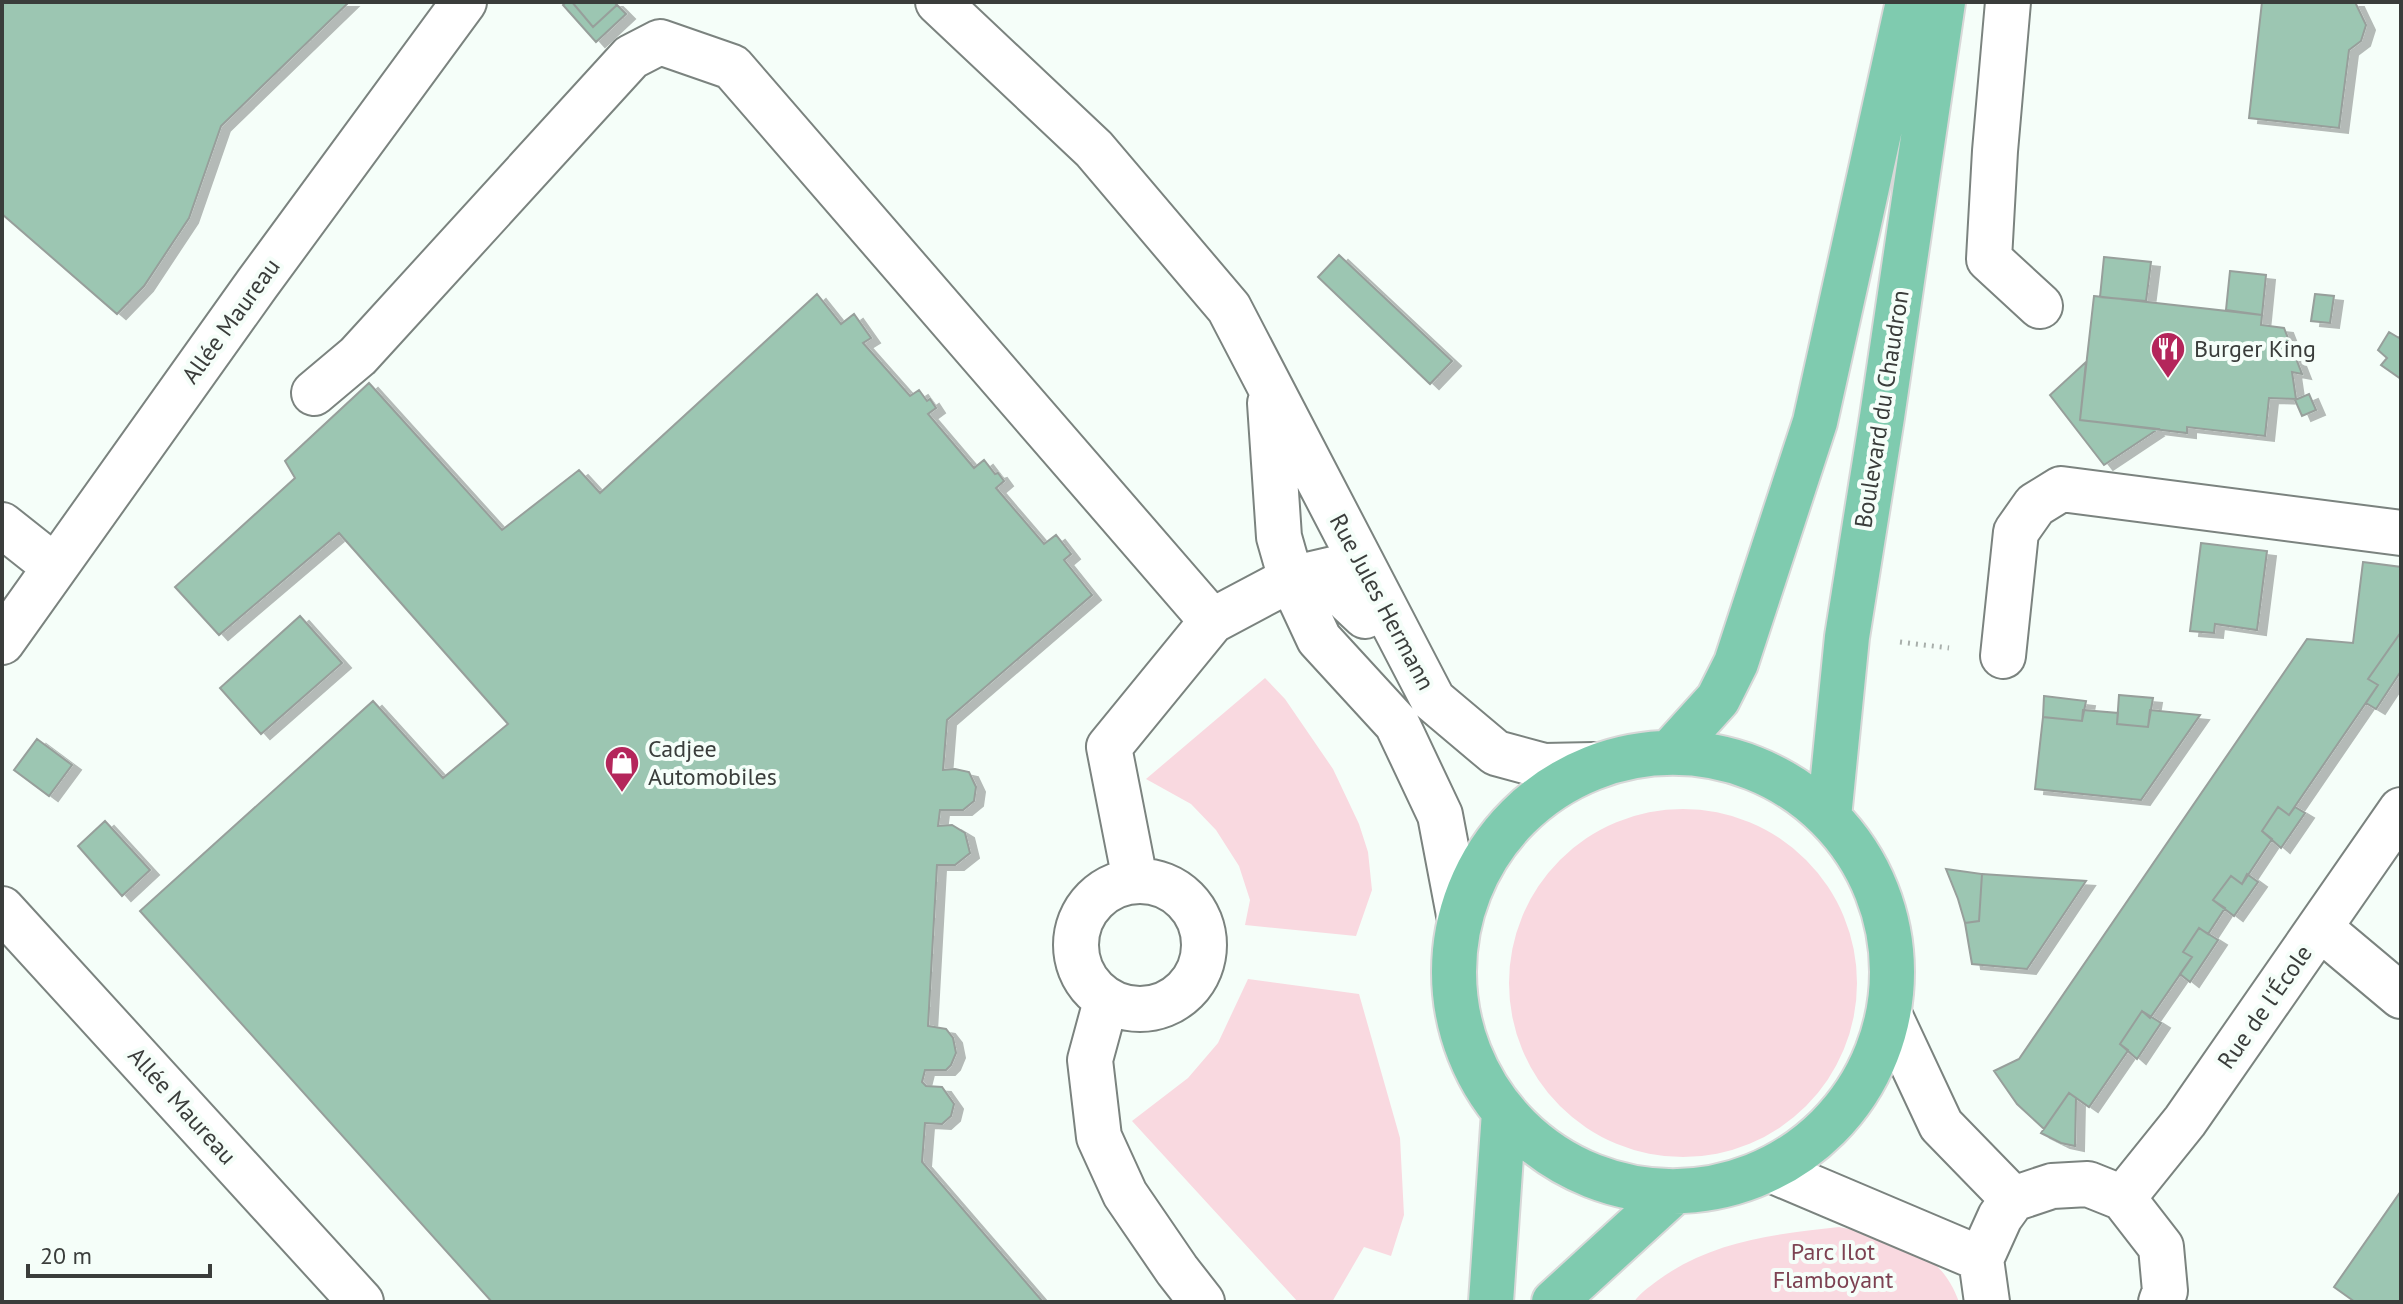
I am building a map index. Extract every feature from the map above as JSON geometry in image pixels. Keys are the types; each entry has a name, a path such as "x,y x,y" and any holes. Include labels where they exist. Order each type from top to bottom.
{"main road":[{"path":"1670,752 1718,699 1736,663 1815,422 1908,2"},
{"name":"Boulevard du Chaudron","path":"1829,817 1847,637 1943,2"},
{"path":"1670,752 1707,754 1774,776 1829,817 1871,875 1892,944 1889,1014 1867,1078 1827,1132 1771,1170 1723,1187 1673,1193 1625,1188 1580,1172 1538,1147 1504,1112 1468,1053 1453,984 1459,915 1487,851 1534,799 1594,765 1670,752"},
{"path":"1491,1302 1504,1112"},
{"path":"1554,1302 1673,1193"}],"street":[{"name":"Allée Maureau","path":"2,642 257,284 464,2"},
{"name":"Rue Jules Hermann","path":"938,2 1094,149 1229,308 1433,700 1496,753 1544,766 1594,765"},
{"path":"2008,2 1989,259 2040,306"},
{"path":"314,393 358,356 631,57 660,42 732,67 1212,621"},
{"name":"Rue Jules Hermann","path":"1269,385 1279,537 1291,579 1319,639 1397,724 1440,815 1459,915"},
{"path":"2003,656 2016,532 2035,505 2061,489 2401,533"},
{"path":"2,525 55,567"},
{"path":"1135,880 1109,747 1212,621 1291,579 1334,569 1349,601 1413,662"},
{"name":"Rue de l'École","path":"2123,1198 2185,1121 2401,810"},
{"path":"1135,880 1157,882 1178,892 1193,909 1203,929 1205,951 1199,972 1187,991 1170,1004 1148,1010 1127,1009 1106,1001 1089,986 1079,965 1075,942 1080,919 1094,899 1113,886 1135,880"},
{"name":"Allée Maureau","path":"2,909 361,1302"},
{"path":"2320,928 2401,996"},
{"path":"1106,1001 1090,1060 1099,1137 1125,1194 1202,1302"},
{"path":"1889,1014 1941,1125 2013,1199"},
{"path":"1771,1170 1981,1259"},
{"path":"1987,1302 1981,1259 2000,1217 2013,1199 2052,1186 2088,1184 2123,1198 2161,1247 2165,1291 2161,1302"}],"path":[{"path":"1847,637 2003,656"}],"green space":[{"path":"1265,678 1285,699 1333,769 1359,824 1368,852 1372,890 1356,936 1245,925 1250,900 1239,866 1216,830 1191,804 1146,779"},
{"path":"1683,809 1717,813 1749,822 1780,839 1806,860 1827,886 1844,917 1853,949 1857,983 1853,1017 1844,1049 1827,1080 1806,1106 1780,1127 1749,1144 1717,1153 1683,1157 1649,1153 1617,1144 1586,1127 1560,1106 1539,1080 1522,1049 1513,1017 1509,983 1513,949 1522,917 1539,886 1560,860 1586,839 1617,822 1649,813"},
{"path":"1248,979 1359,994 1400,1138 1404,1215 1391,1256 1364,1247 1332,1302 1298,1302 1132,1121 1188,1078 1218,1043"},
{"name":"Parc Ilot Flamboyant","path":"1839,1227 1895,1241 1926,1257 1950,1283 1959,1302 1634,1302 1647,1288 1678,1267 1721,1248 1767,1237"}],"building":[{"path":"2,2 349,2 221,126 189,218 144,286 117,314 2,214"},
{"path":"572,2 593,27 617,5 626,14 596,42 563,5"},
{"path":"572,2 614,2 617,5 593,27"},
{"path":"2262,2 2355,2 2366,25 2361,41 2349,50 2339,128 2249,118"},
{"path":"1339,255 1452,361 1430,384 1318,277"},
{"path":"2104,257 2151,262 2146,301 2100,297"},
{"path":"2230,271 2266,275 2262,315 2226,310"},
{"name":"Cadjee Automobiles","path":"817,294 841,324 854,314 871,338 863,343 910,396 919,390 927,401 930,399 936,408 928,414 974,468 984,460 995,474 998,473 1004,481 996,488 1044,544 1056,535 1071,554 1064,560 1092,595 947,720 943,770 969,772 976,787 974,801 963,810 940,810 938,826 952,825 965,833 970,853 955,865 937,865 928,1026 946,1029 953,1038 956,1053 946,1070 925,1070 922,1082 926,1086 942,1087 954,1104 951,1116 942,1124 925,1123 922,1162 1043,1302 492,1302 140,911 373,701 443,778 508,724 339,533 219,635 175,587 295,478 285,461 369,383 502,530 579,470 600,493"},
{"path":"2315,294 2334,296 2330,323 2311,321"},
{"path":"2094,296 2262,315 2261,325 2284,328 2302,374 2292,372 2296,399 2269,398 2265,436 2187,427 2187,433 2080,420"},
{"path":"2389,332 2399,338 2401,335 2401,379 2381,365 2387,358 2378,350"},
{"path":"2086,362 2080,420 2158,429 2104,465 2050,395"},
{"path":"2309,394 2316,410 2302,416 2295,400"},
{"path":"2201,543 2267,551 2257,630 2215,624 2214,633 2190,631"},
{"path":"2363,562 2401,567 2401,632 2368,679 2378,685 2289,815 2278,807 2262,831 2272,839 2242,884 2231,876 2213,900 2225,908 2208,934 2199,928 2183,952 2192,957 2150,1018 2142,1011 2120,1044 2127,1052 2089,1107 2069,1093 2044,1129 2017,1104 1994,1071 2019,1059 2307,639 2353,643"},
{"path":"300,616 342,663 261,734 220,688"},
{"path":"2401,632 2401,671 2376,709 2366,703 2378,685 2368,679"},
{"path":"2119,695 2153,698 2148,727 2117,724"},
{"path":"2044,696 2086,701 2082,721 2043,717"},
{"path":"2083,710 2118,713 2117,724 2148,727 2150,710 2200,715 2141,800 2035,789 2043,717 2082,721"},
{"path":"37,739 72,765 49,796 14,770"},
{"path":"2278,807 2289,815 2295,807 2305,813 2281,848 2262,831"},
{"path":"105,821 150,870 122,896 78,846"},
{"path":"1946,869 1982,874 1979,921 1965,923"},
{"path":"1982,874 2086,881 2027,969 1972,964 1965,923 1979,921"},
{"path":"2247,874 2258,882 2234,916 2213,900 2231,876 2242,884"},
{"path":"2199,928 2218,940 2190,982 2180,974 2192,957 2183,952"},
{"path":"2142,1011 2161,1023 2137,1059 2120,1044"},
{"path":"2069,1093 2076,1098 2075,1146 2041,1133"},
{"path":"2401,1191 2401,1302 2355,1302 2334,1287"}],"place":[{"name":"Burger King","path":"2168,380"},
{"name":"Cadjee Automobiles","path":"622,794"}]}
